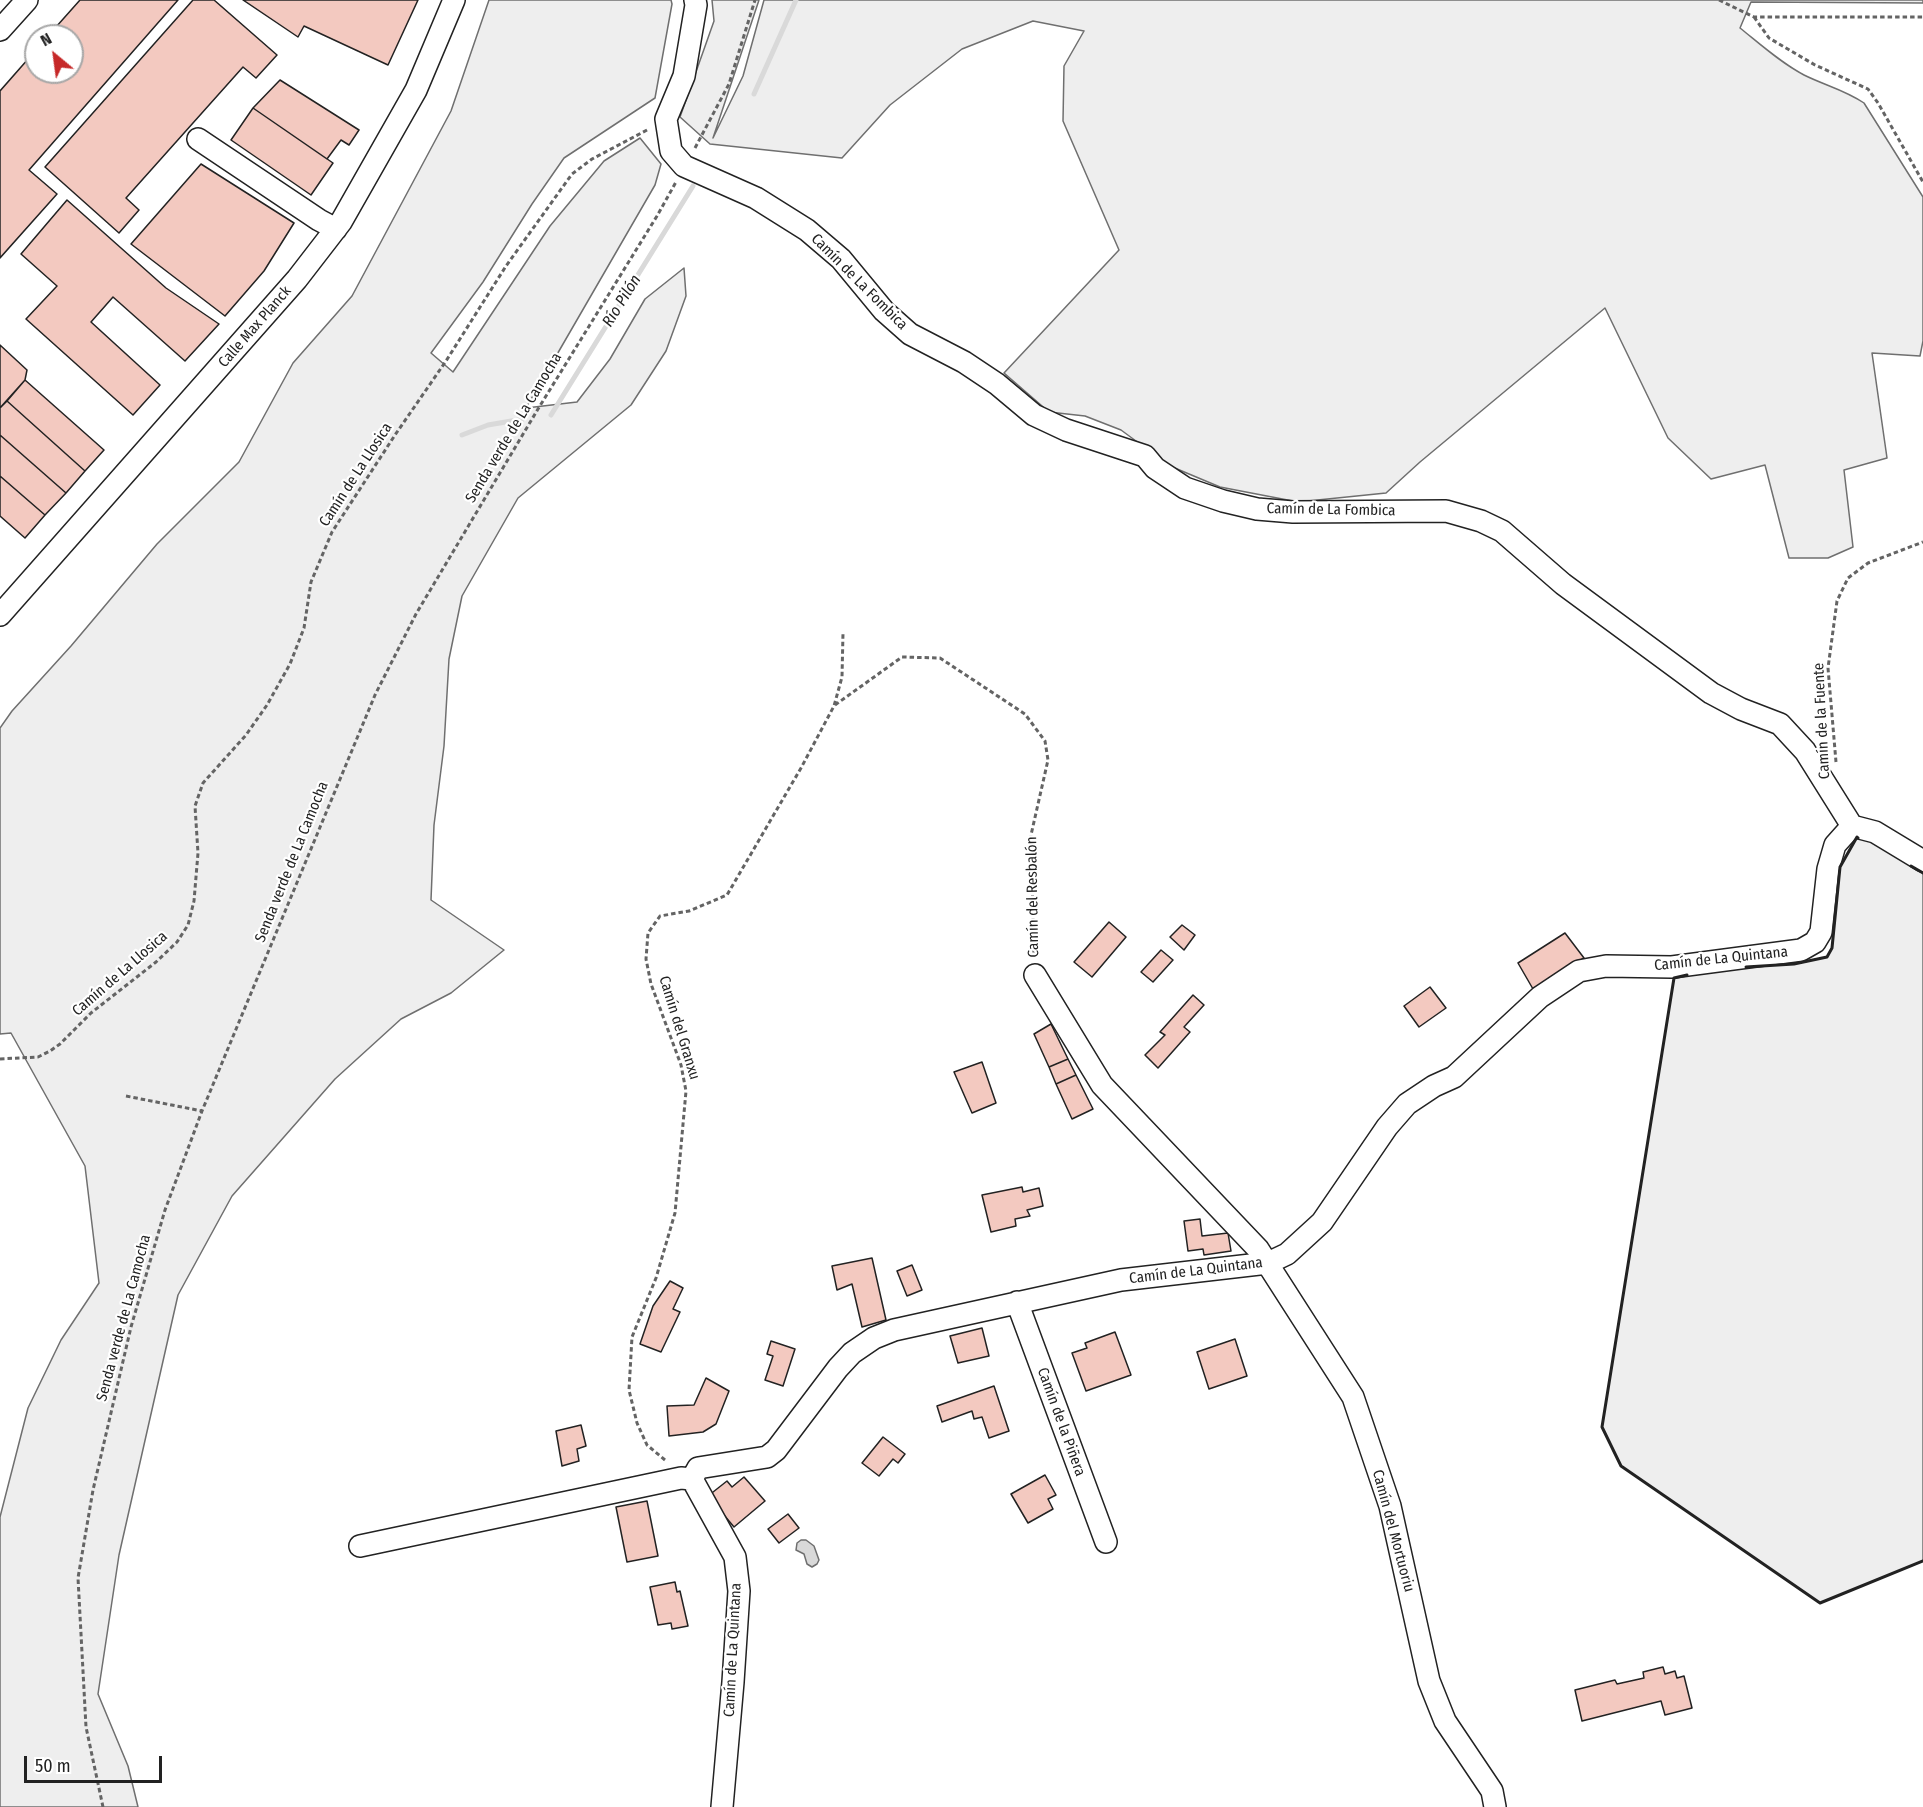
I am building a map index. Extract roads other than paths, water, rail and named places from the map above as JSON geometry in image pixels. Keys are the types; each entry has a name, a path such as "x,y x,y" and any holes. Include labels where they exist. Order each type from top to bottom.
{"street":[{"path":"0,30 27,0"},
{"name":"Calle Max Planck","path":"0,615 297,279 336,229 416,90 454,0"},
{"name":"Camín de La Fombica","path":"695,0 684,76 666,120 671,151 684,166 756,198 807,230 841,259 884,311 910,334 981,373 1034,415 1066,430 1145,456 1155,468 1185,488 1257,509 1293,512 1446,511 1481,521 1502,531 1563,584 1711,693 1741,709 1780,724 1805,751 1852,826"},
{"path":"198,139 336,229"},
{"path":"1852,826 1875,832 1923,861"},
{"name":"Camín de La Quintana","path":"722,1807 734,1682 738,1591 735,1557 693,1479 698,1468 767,1457 776,1450 852,1353 874,1338 894,1330 1121,1281 1248,1267 1268,1263 1287,1254 1322,1222 1387,1127 1407,1104 1434,1086 1454,1077 1540,997 1579,971 1606,966 1692,965 1801,950 1815,942 1821,932 1828,869 1835,845 1852,826"},
{"name":"Camín del Resbalón","path":"1035,975 1102,1085 1258,1249 1268,1263"},
{"name":"Camín del Mortuoriu","path":"1268,1263 1353,1396 1390,1506 1429,1681 1445,1721 1491,1791 1495,1807"},
{"name":"Camín de la Piñera","path":"1017,1302 1106,1542"},
{"path":"360,1546 681,1478 693,1479"}],"waterway":[{"name":"Río Pilón","path":"754,94 796,0"},
{"name":"Río Pilón","path":"551,415 693,186"},
{"name":"Río Pilón","path":"462,435 488,425 523,419"}]}
